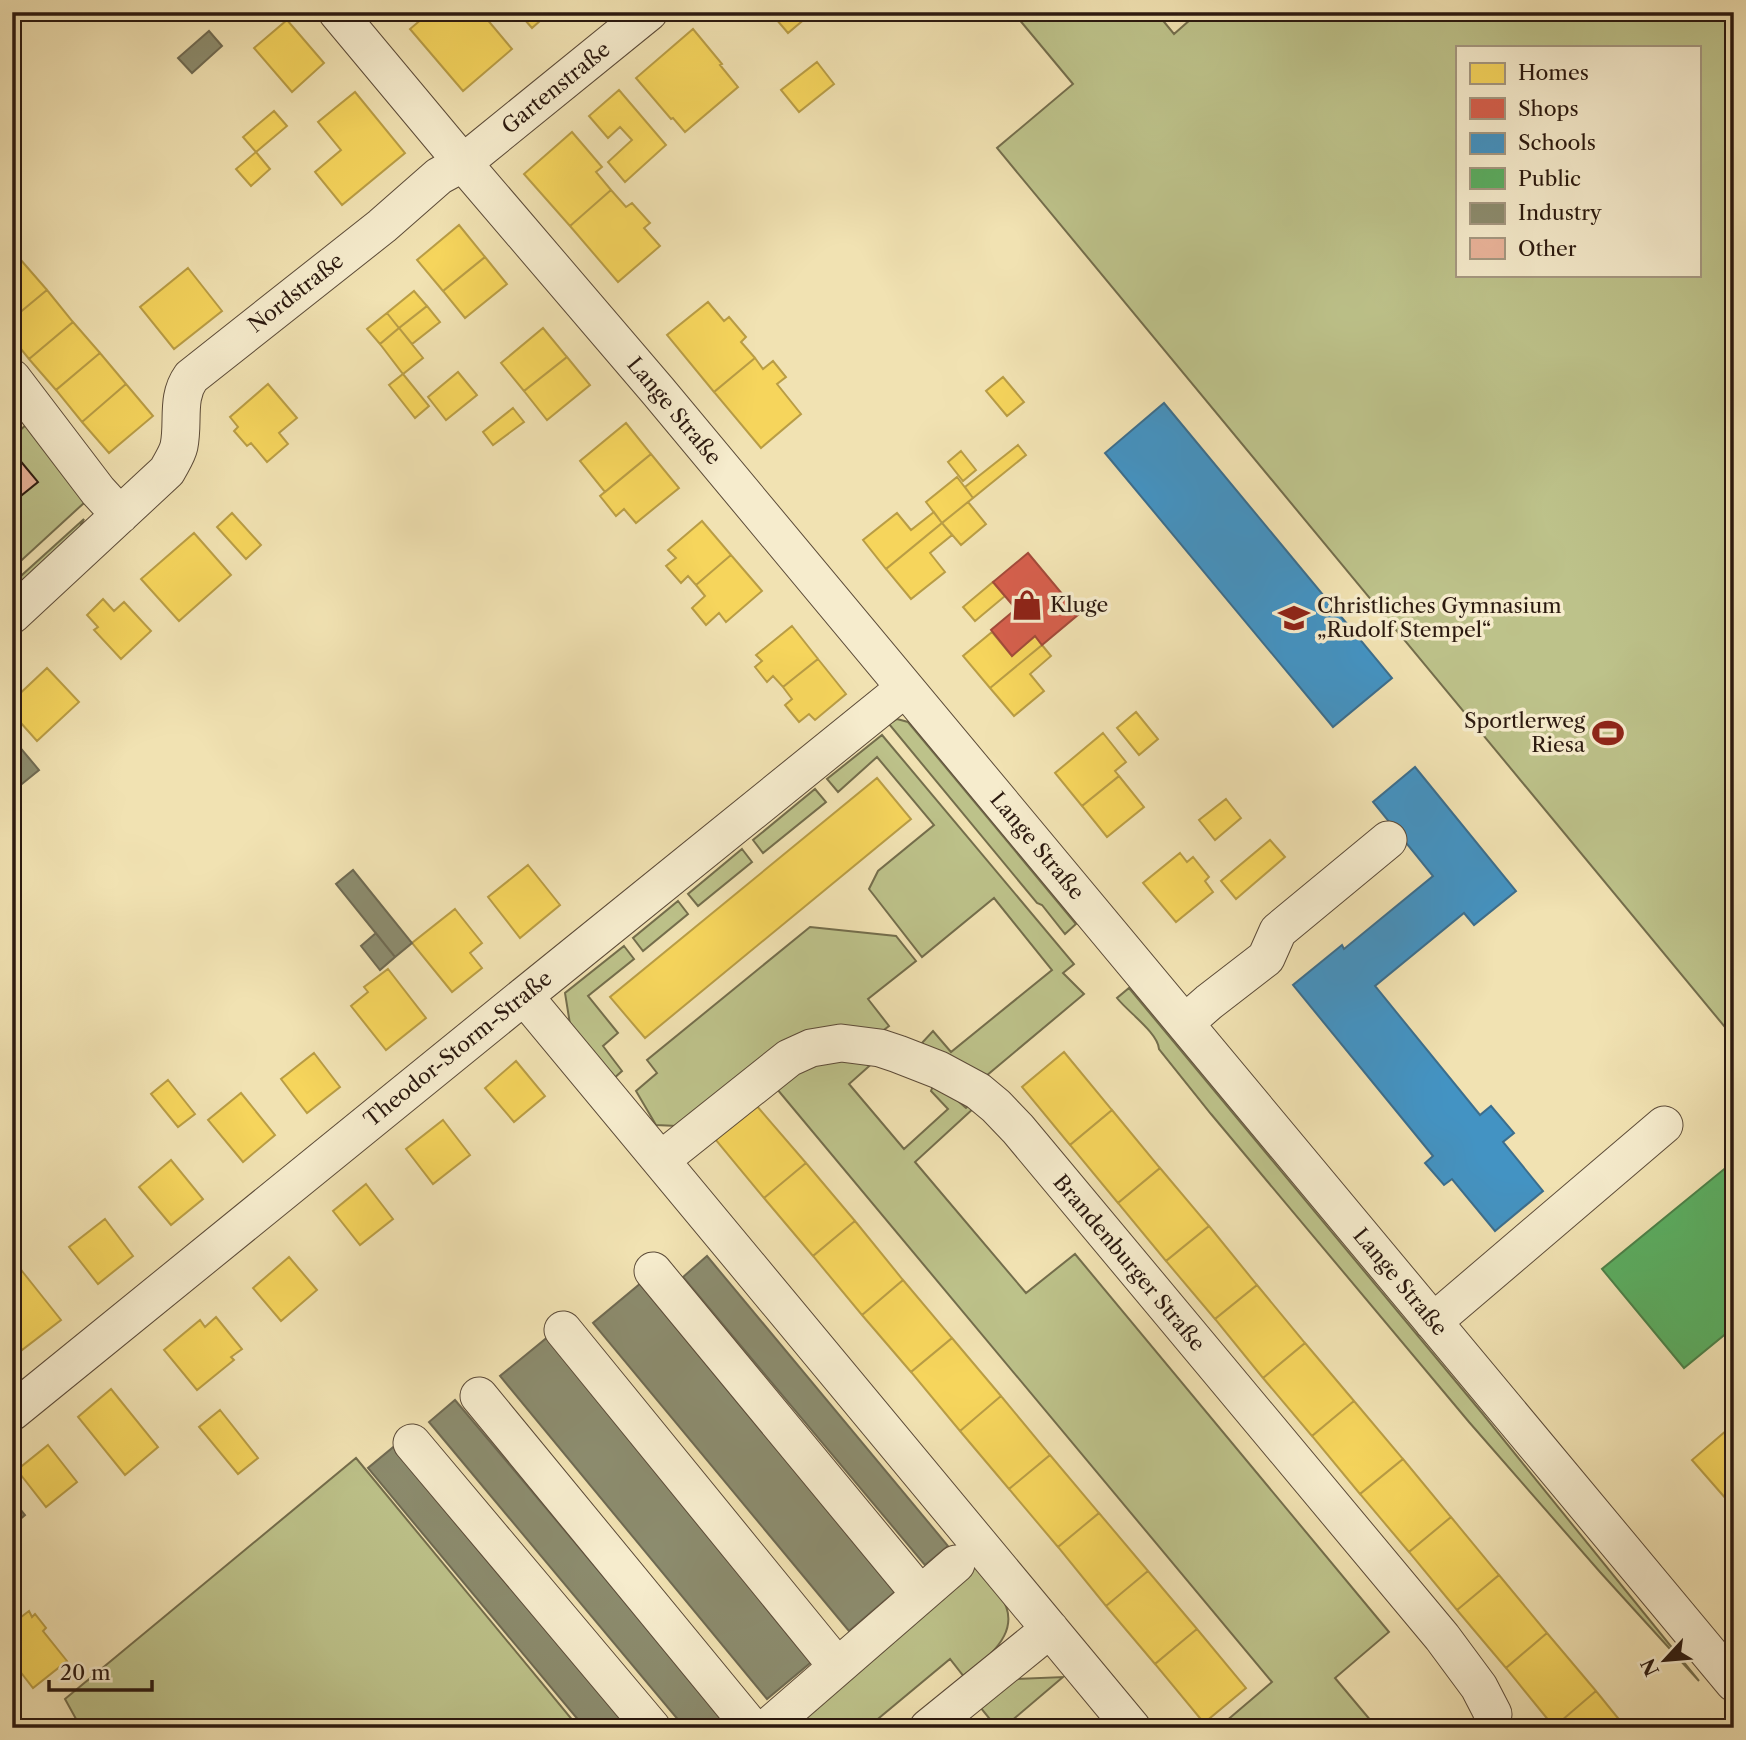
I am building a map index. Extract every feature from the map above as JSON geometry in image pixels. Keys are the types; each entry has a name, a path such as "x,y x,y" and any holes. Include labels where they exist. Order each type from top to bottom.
{"street":[{"name":"Lange Straße","path":"337,12 658,391 1734,1683"},
{"name":"Gartenstraße","path":"463,163 649,12"},
{"name":"Nordstraße","path":"120,515 167,471 178,450 181,398 183,387 191,377 382,226 439,176 463,163"},
{"path":"12,378 98,491 120,515 12,615"},
{"name":"Theodor-Storm-Straße","path":"12,1412 905,688"},
{"path":"1185,1023 1266,958 1278,932 1388,840"},
{"path":"524,996 1132,1728"},
{"name":"Brandenburger Straße","path":"661,1160 789,1058 811,1048 841,1042 880,1048 920,1061 978,1091 1018,1129 1442,1637 1479,1687 1493,1714 1491,1728"},
{"path":"1433,1322 1664,1125"},
{"path":"653,1271 920,1594"},
{"path":"564,1330 837,1666"},
{"path":"479,1396 752,1728"},
{"path":"412,1443 652,1728"},
{"path":"766,1728 956,1564"},
{"path":"928,1728 1050,1629"}],"green space":[{"name":"Sportlerweg Riesa","path":"1013,12 1156,12 1174,34 1199,12 1731,12 1734,16 1734,1038 997,148 1073,84"},
{"path":"28,423 85,502 12,569 12,428 17,433"},
{"path":"84,519 76,535 12,594 12,584"},
{"path":"897,719 908,722 1076,924 1065,934 889,724"},
{"path":"882,735 1074,964 1063,973 1084,994 986,1076 921,1044 933,1031 951,1052 1052,970 994,898 922,957 869,889 878,871 934,825 877,757 838,792 827,779"},
{"path":"815,789 826,802 763,853 753,840"},
{"path":"742,849 752,862 698,906 688,894"},
{"path":"678,901 688,914 643,951 633,938"},
{"path":"810,927 896,936 916,961 868,999 889,1026 876,1036 677,1126 656,1125 636,1091 657,1073 647,1060"},
{"path":"624,946 634,959 588,996 618,1033 603,1046 622,1071 612,1080 570,1024 565,993"},
{"path":"1129,988 1482,1413 1699,1681 1469,1422 1211,1114 1159,1049 1154,1036 1117,998"},
{"path":"876,1060 849,1084 904,1149 948,1109 931,1091 935,1081 966,1108 976,1099 975,1107 915,1162 1026,1293 1075,1254 1389,1632 1335,1678 1377,1728 1218,1728 1272,1682 772,1083 795,1061"},
{"path":"356,1458 579,1728 81,1728 65,1699"},
{"path":"975,1564 1000,1595 1007,1608 1008,1620 1001,1641 965,1678 950,1659 867,1728 776,1728"},
{"path":"1063,1677 1003,1728 997,1728 980,1707 1016,1679"}],"building: Homes":[{"path":"430,12 481,12 512,49 463,91 410,29"},
{"path":"518,12 550,12 532,28"},
{"path":"770,12 813,12 788,33"},
{"path":"287,20 324,63 292,92 254,48"},
{"path":"693,29 738,87 685,132 636,78"},
{"path":"817,62 834,84 799,112 781,90"},
{"path":"619,90 666,145 625,182 608,162 632,140 620,127 608,138 589,116"},
{"path":"355,92 405,153 342,205 315,172 341,150 318,122"},
{"path":"274,111 287,126 256,152 243,137"},
{"path":"572,132 602,167 596,172 611,190 570,226 524,174"},
{"path":"256,152 270,169 251,186 236,169"},
{"path":"611,190 626,207 632,203 650,223 644,228 660,246 618,282 570,226"},
{"path":"459,225 485,257 443,291 417,260"},
{"path":"485,257 507,284 465,318 443,291"},
{"path":"20,259 47,290 12,319 12,266"},
{"path":"188,268 222,311 174,349 140,307"},
{"path":"47,290 73,322 29,359 12,338 12,319"},
{"path":"414,291 427,306 399,328 387,313"},
{"path":"708,302 724,321 729,317 746,337 741,342 755,358 714,392 667,335"},
{"path":"427,306 440,322 412,344 399,328"},
{"path":"387,313 399,328 380,344 367,329"},
{"path":"73,322 100,353 56,390 29,359"},
{"path":"399,328 423,358 403,374 380,344"},
{"path":"543,328 567,357 524,391 501,363"},
{"path":"100,353 126,384 82,422 56,390"},
{"path":"567,357 590,385 547,420 524,391"},
{"path":"755,358 763,369 773,361 786,377 777,384 801,414 761,448 714,392"},
{"path":"458,372 477,395 446,420 428,397"},
{"path":"403,374 429,406 415,418 389,385"},
{"path":"1003,377 1024,402 1007,416 986,391"},
{"path":"126,384 153,416 109,453 82,422"},
{"path":"268,384 297,418 279,433 288,444 267,462 251,443 247,446 234,431 238,427 230,417"},
{"path":"513,408 524,422 493,445 483,432"},
{"path":"626,423 651,454 605,492 580,461"},
{"path":"1018,445 1026,455 973,498 965,487"},
{"path":"961,451 976,470 963,481 948,462"},
{"path":"651,454 679,488 636,523 624,509 616,516 600,496"},
{"path":"957,477 973,498 942,523 926,502"},
{"path":"968,502 986,524 961,545 942,523"},
{"path":"934,512 942,523 886,569 863,540 897,513 911,530"},
{"path":"232,513 261,545 246,559 217,527"},
{"path":"702,521 731,555 696,585 688,576 681,583 666,566 676,558 668,550"},
{"path":"942,523 952,535 930,553 945,572 911,599 886,569"},
{"path":"194,533 231,575 179,621 141,579"},
{"path":"731,555 762,591 726,622 719,613 706,625 692,608 705,596 696,585"},
{"path":"993,582 1005,596 975,621 963,607"},
{"path":"103,599 114,611 124,602 151,631 121,659 94,630 98,627 87,615"},
{"path":"792,626 818,659 783,687 773,676 767,682 755,667 762,661 756,655"},
{"path":"992,632 1012,656 1035,636 1042,645 990,688 963,656"},
{"path":"1042,645 1051,656 1030,674 1044,691 1014,716 990,688"},
{"path":"818,659 846,694 815,720 809,714 799,722 785,705 792,699 783,687"},
{"path":"47,668 79,702 37,741 12,713 12,701"},
{"path":"1136,712 1158,739 1139,755 1117,728"},
{"path":"1103,733 1126,762 1115,771 1119,776 1082,806 1055,773"},
{"path":"1119,776 1144,807 1107,837 1082,806"},
{"path":"877,778 911,819 645,1038 610,997"},
{"path":"1226,799 1241,818 1215,840 1199,820"},
{"path":"1270,840 1285,857 1236,899 1221,881"},
{"path":"1180,853 1187,862 1193,857 1209,877 1205,881 1213,892 1176,922 1143,883"},
{"path":"528,865 560,905 520,938 488,897"},
{"path":"455,909 482,943 470,953 482,968 452,992 412,943"},
{"path":"388,969 426,1018 386,1050 351,1006 368,992 364,987"},
{"path":"1064,1052 1112,1110 1070,1145 1022,1087"},
{"path":"314,1053 340,1087 307,1113 281,1079"},
{"path":"516,1061 545,1096 514,1122 485,1088"},
{"path":"168,1080 195,1114 178,1127 151,1094"},
{"path":"241,1093 275,1135 243,1162 208,1120"},
{"path":"756,1105 806,1163 764,1198 715,1139"},
{"path":"1112,1110 1160,1168 1118,1203 1070,1145"},
{"path":"443,1120 470,1155 433,1184 406,1149"},
{"path":"171,1160 203,1199 171,1225 139,1187"},
{"path":"806,1163 855,1221 813,1256 764,1198"},
{"path":"1160,1168 1209,1226 1166,1261 1118,1203"},
{"path":"366,1184 393,1219 360,1245 333,1211"},
{"path":"105,1219 133,1256 98,1284 69,1247"},
{"path":"855,1221 903,1280 862,1315 813,1256"},
{"path":"1209,1226 1257,1285 1215,1319 1166,1261"},
{"path":"289,1257 317,1290 281,1321 253,1288"},
{"path":"22,1271 61,1320 22,1350 12,1338 12,1279"},
{"path":"903,1280 952,1338 911,1372 862,1315"},
{"path":"1257,1285 1305,1343 1263,1378 1215,1319"},
{"path":"216,1317 242,1349 231,1357 234,1360 197,1390 164,1350 200,1320 205,1327"},
{"path":"952,1338 1001,1396 960,1431 911,1372"},
{"path":"1305,1343 1354,1401 1312,1436 1263,1378"},
{"path":"111,1389 158,1447 125,1475 78,1417"},
{"path":"1001,1396 1050,1455 1009,1489 960,1431"},
{"path":"1354,1401 1403,1459 1360,1494 1312,1436"},
{"path":"220,1410 258,1458 238,1474 199,1427"},
{"path":"1734,1424 1734,1508 1692,1460"},
{"path":"48,1445 77,1482 46,1507 17,1470"},
{"path":"1050,1455 1099,1513 1058,1547 1009,1489"},
{"path":"1403,1459 1451,1517 1409,1552 1360,1494"},
{"path":"1099,1513 1148,1571 1106,1606 1058,1547"},
{"path":"1451,1517 1499,1575 1457,1610 1409,1552"},
{"path":"1148,1571 1197,1629 1155,1664 1106,1606"},
{"path":"1499,1575 1547,1633 1506,1668 1457,1610"},
{"path":"29,1611 32,1617 35,1614 46,1628 43,1631 67,1661 33,1688 12,1661 12,1624"},
{"path":"1197,1629 1246,1688 1204,1723 1155,1664"},
{"path":"1547,1633 1596,1691 1554,1727 1506,1668"},
{"path":"1596,1691 1626,1728 1554,1727"}],"building: Shops":[{"path":"1028,553 1079,614 1042,645 1035,636 1012,656 991,630 1016,609 993,582"}],"building: Schools":[{"path":"1164,403 1392,678 1333,727 1105,453"},
{"path":"1415,767 1516,891 1474,925 1464,913 1375,986 1480,1115 1491,1106 1514,1133 1503,1142 1543,1191 1495,1231 1452,1179 1444,1185 1425,1163 1433,1156 1293,985 1342,945 1344,949 1433,876 1373,802"}],"building: Public":[{"path":"1734,1161 1734,1327 1684,1368 1602,1269"}],"building: Industry":[{"path":"209,31 222,46 192,73 178,58"},
{"path":"12,738 39,770 12,792"},
{"path":"353,870 412,943 395,957 336,884"},
{"path":"376,933 395,957 380,970 361,946"},
{"path":"707,1256 948,1546 925,1565 683,1277"},
{"path":"641,1283 897,1590 849,1631 593,1323"},
{"path":"549,1336 815,1659 767,1699 500,1376"},
{"path":"455,1400 731,1728 685,1728 429,1422"},
{"path":"397,1444 634,1728 585,1728 368,1468"},
{"path":"12,1499 25,1515 12,1526"}],"building: Other":[{"path":"18,458 38,482 17,499 12,493 12,463"}],"place":[{"name":"Kluge","path":"1027,605"},
{"name":"Christliches Gymnasium „Rudolf Stempel“","path":"1294,618"},
{"name":"Sportlerweg Riesa","path":"1608,733"}]}
